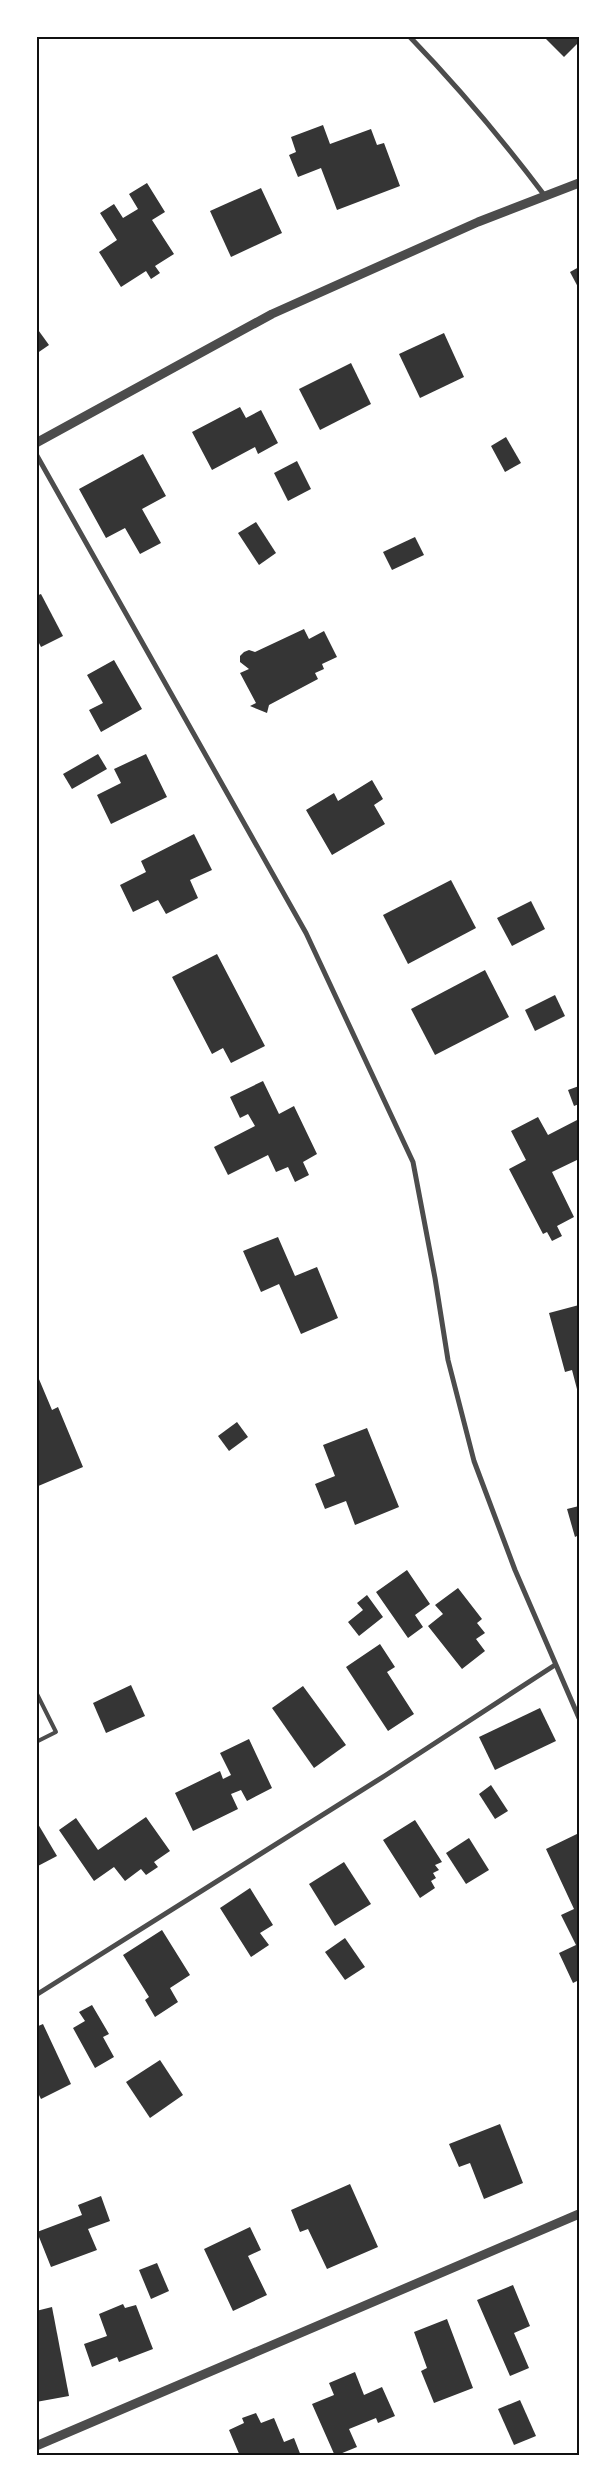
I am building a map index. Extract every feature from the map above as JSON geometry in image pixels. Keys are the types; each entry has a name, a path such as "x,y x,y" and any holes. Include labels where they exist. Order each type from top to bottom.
{"street":[{"path":"409,36 475,107 545,196"},
{"path":"36,443 272,314 417,249 579,183"},
{"path":"36,454 306,933 413,1162 448,1360 474,1461 515,1570 579,1718"},
{"path":"36,1995 354,1796 555,1665"},
{"path":"36,2446 579,2214"}],"lane":[{"path":"36,1692 56,1732 36,1742"}],"building":[{"path":"543,36 579,36 579,42 564,57"},
{"path":"323,125 330,144 371,129 377,145 384,143 400,186 337,210 321,168 298,177 289,155 296,152 291,137"},
{"path":"147,183 165,212 152,220 174,254 155,266 160,273 151,279 146,271 121,287 99,252 117,240 100,213 114,204 123,218 138,209 129,194"},
{"path":"261,188 282,233 231,257 210,211"},
{"path":"579,267 579,289 570,272"},
{"path":"36,327 49,345 36,354"},
{"path":"444,333 464,377 420,398 399,354"},
{"path":"351,363 371,404 320,430 299,389"},
{"path":"240,407 246,418 261,410 278,443 258,454 255,447 212,470 192,432"},
{"path":"506,437 521,463 505,472 491,446"},
{"path":"143,454 166,496 142,509 161,543 140,554 125,528 106,538 79,489"},
{"path":"297,461 311,489 288,501 274,473"},
{"path":"256,522 276,553 259,565 238,533"},
{"path":"415,537 424,555 392,570 383,552"},
{"path":"41,594 63,636 41,647 36,637 36,596"},
{"path":"304,629 309,639 324,631 337,657 322,664 324,669 315,673 318,679 269,705 267,713 250,706 256,703 240,673 249,669 240,662 240,656 249,650 255,652"},
{"path":"114,660 142,709 101,732 89,710 103,703 87,675"},
{"path":"98,754 107,769 72,789 63,774"},
{"path":"146,754 167,797 111,824 97,795 121,783 114,769"},
{"path":"372,780 383,799 374,805 385,824 332,855 306,810 334,793 338,801"},
{"path":"194,834 212,870 190,880 198,898 166,914 158,900 133,912 120,885 146,872 141,861"},
{"path":"451,880 476,928 408,964 383,915"},
{"path":"531,901 545,929 512,946 497,918"},
{"path":"217,954 265,1046 231,1063 223,1048 212,1054 172,977"},
{"path":"485,970 509,1017 435,1055 411,1009"},
{"path":"555,995 565,1016 535,1031 525,1010"},
{"path":"263,1081 279,1114 294,1106 317,1154 303,1162 309,1175 295,1182 288,1167 276,1172 268,1155 228,1175 214,1147 255,1126 248,1114 240,1118 230,1097"},
{"path":"579,1086 579,1104 574,1106 568,1090"},
{"path":"538,1117 548,1135 579,1119 579,1159 552,1172 574,1217 557,1226 562,1236 552,1241 547,1232 543,1234 509,1169 526,1160 511,1131"},
{"path":"278,1237 295,1276 317,1267 338,1318 301,1334 279,1284 261,1292 243,1251"},
{"path":"579,1305 578,1393 572,1370 565,1372 549,1313"},
{"path":"36,1372 52,1410 58,1407 83,1467 36,1487"},
{"path":"237,1422 248,1437 229,1451 218,1436"},
{"path":"367,1428 399,1507 355,1525 346,1501 325,1509 315,1484 335,1476 323,1445"},
{"path":"579,1506 579,1535 575,1537 567,1509"},
{"path":"407,1570 430,1604 415,1615 423,1627 408,1638 376,1592"},
{"path":"458,1588 482,1619 477,1623 485,1633 476,1639 485,1651 462,1669 428,1626 443,1614 435,1605"},
{"path":"367,1595 383,1617 359,1636 348,1622 363,1610 357,1603"},
{"path":"380,1644 395,1667 387,1672 414,1714 388,1731 346,1667"},
{"path":"131,1685 145,1716 106,1733 93,1703"},
{"path":"303,1686 346,1745 314,1768 272,1708"},
{"path":"540,1708 556,1741 495,1770 479,1737"},
{"path":"249,1739 272,1788 247,1801 241,1790 231,1794 238,1809 193,1831 175,1793 220,1771 223,1779 231,1775 220,1753"},
{"path":"491,1785 508,1811 495,1819 479,1794"},
{"path":"146,1817 170,1851 154,1862 158,1867 146,1875 141,1869 125,1881 114,1867 94,1881 59,1830 76,1818 98,1850"},
{"path":"415,1820 442,1862 435,1865 439,1870 433,1873 436,1878 431,1881 435,1888 420,1898 383,1840"},
{"path":"38,1824 57,1856 36,1867 36,1826"},
{"path":"579,1833 579,1980 573,1983 559,1953 576,1945 561,1915 574,1909 546,1849"},
{"path":"469,1838 489,1870 466,1884 446,1853"},
{"path":"344,1862 371,1904 335,1926 309,1884"},
{"path":"250,1888 273,1925 260,1933 269,1945 251,1957 220,1908"},
{"path":"162,1930 190,1975 170,1988 178,2002 155,2017 145,2000 149,1997 123,1955"},
{"path":"345,1938 365,1967 345,1980 325,1952"},
{"path":"92,2005 109,2034 103,2037 114,2057 95,2068 73,2028 85,2021 79,2012"},
{"path":"43,2024 71,2084 41,2099 36,2089 36,2027"},
{"path":"160,2060 183,2095 150,2118 126,2082"},
{"path":"500,2124 523,2183 484,2199 470,2163 459,2167 449,2144"},
{"path":"350,2184 378,2247 327,2269 308,2229 300,2232 291,2210"},
{"path":"101,2196 110,2221 88,2229 97,2250 51,2267 37,2232 82,2215 78,2205"},
{"path":"250,2227 261,2250 248,2256 267,2295 233,2311 204,2249"},
{"path":"157,2263 169,2291 151,2299 139,2270"},
{"path":"513,2285 530,2326 514,2333 529,2368 510,2376 477,2300"},
{"path":"123,2304 125,2308 136,2305 153,2349 119,2362 117,2357 92,2367 84,2344 107,2336 99,2314"},
{"path":"52,2307 69,2396 36,2402 36,2311"},
{"path":"447,2319 473,2388 434,2403 421,2371 427,2368 414,2332"},
{"path":"355,2372 364,2395 382,2387 395,2416 378,2423 376,2418 349,2429 357,2447 335,2456 312,2404 334,2395 329,2383"},
{"path":"520,2400 536,2436 514,2445 498,2409"},
{"path":"256,2413 261,2423 274,2418 284,2442 294,2438 301,2456 240,2456 229,2430 244,2423 242,2418"}]}
